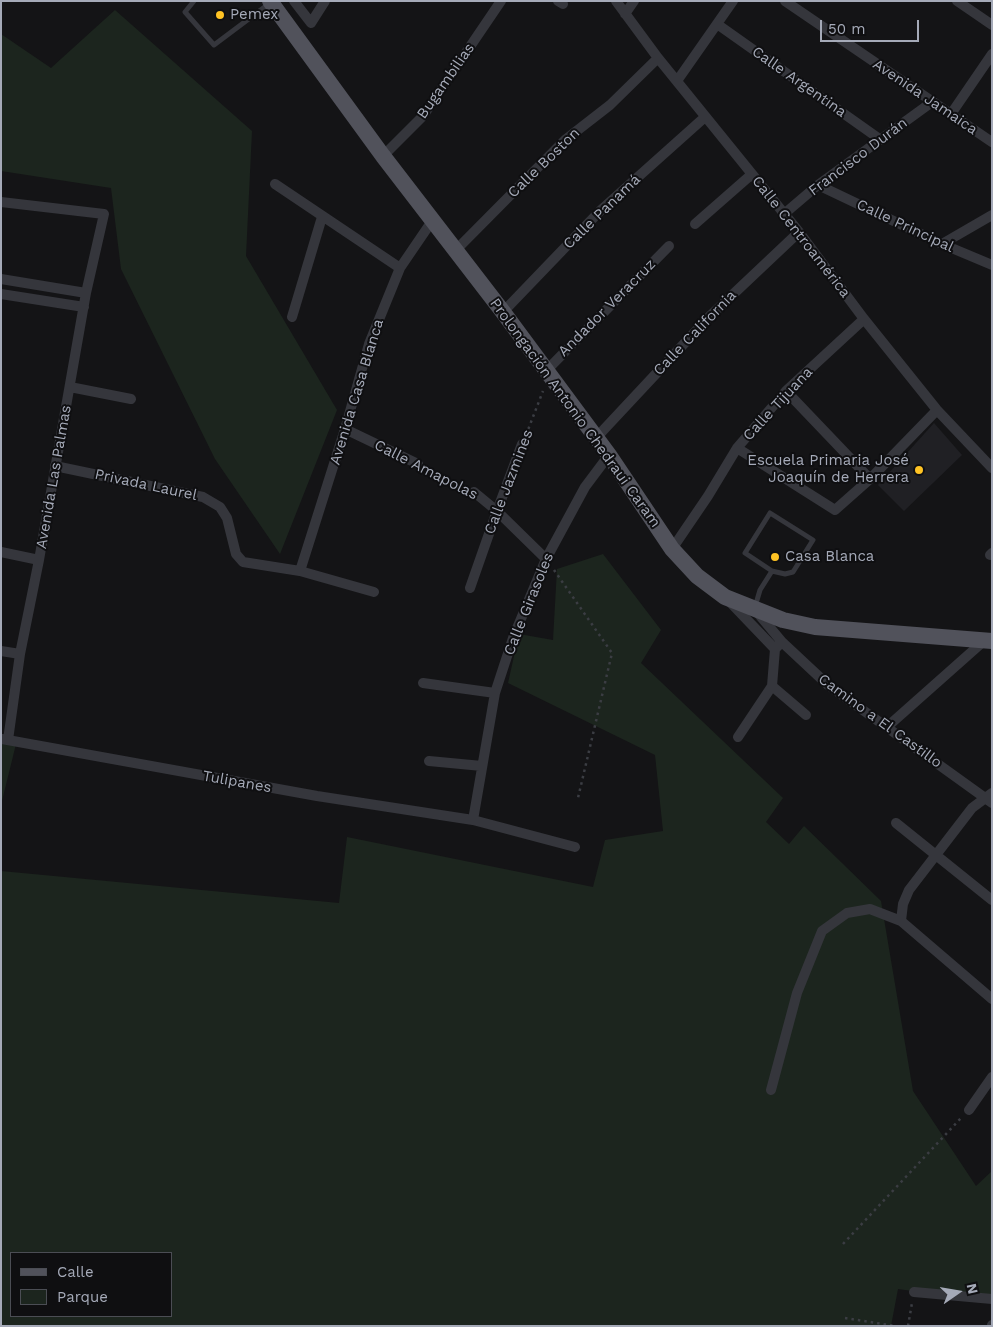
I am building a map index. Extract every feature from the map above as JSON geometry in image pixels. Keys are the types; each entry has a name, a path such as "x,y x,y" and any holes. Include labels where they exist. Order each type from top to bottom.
{"main road":[{"name":"Prolongación Antonio Chedraui Caram","path":"271,2 383,156 503,312 609,455 672,549 697,576 725,597 783,620 815,626 988,641"}],"street":[{"path":"294,1 310,23 325,1"},
{"name":"Bugambilias","path":"383,156 423,116 501,1"},
{"name":"Calle Centroamérica","path":"616,1 658,58 799,232 864,319 937,410 992,468"},
{"path":"625,14 634,1"},
{"path":"677,81 733,1"},
{"name":"Avenida Jamaica","path":"785,1 992,142"},
{"path":"957,1 992,24"},
{"name":"Calle Argentina","path":"717,24 881,140"},
{"path":"951,114 992,54"},
{"name":"Calle Boston","path":"455,251 565,140 610,105 658,58"},
{"name":"Francisco Durán","path":"784,214 818,185 932,102"},
{"name":"Calle Panamá","path":"503,312 601,210 705,117"},
{"path":"695,224 752,174"},
{"path":"275,184 400,268"},
{"name":"Calle Principal","path":"818,185 942,244 992,265"},
{"name":"Avenida Las Palmas","path":"1,202 104,214 86,293 40,560 4,739"},
{"path":"942,244 992,214"},
{"path":"292,317 322,217"},
{"name":"Avenida Casa Blanca","path":"300,572 345,430 368,344 400,268 432,221"},
{"name":"Calle California","path":"596,438 709,317 799,232"},
{"name":"Andador Veracruz","path":"548,373 668,246"},
{"path":"1,279 86,293"},
{"path":"1,294 84,307"},
{"name":"Calle Tijuana","path":"672,549 708,496 737,448 786,391 864,319"},
{"path":"70,387 131,399"},
{"path":"786,391 870,479"},
{"path":"737,448 835,510 870,479 937,410"},
{"name":"Calle Amapolas","path":"345,430 418,464"},
{"name":"Calle Jazmines","path":"470,588 522,444"},
{"name":"Calle Girasoles","path":"473,820 495,693 513,638 546,559 586,487 609,455"},
{"name":"Privada Laurel","path":"55,466 203,497 220,507 227,518 236,554 243,562 300,572 374,592"},
{"name":"Calle Amapolas","path":"474,492 497,511 546,559"},
{"path":"1,552 40,560"},
{"name":"Camino a El Castillo","path":"725,597 779,646 828,685 990,798"},
{"name":"Camino a El Castillo","path":"754,609 779,646"},
{"path":"887,727 988,641"},
{"path":"738,737 772,686 779,646"},
{"path":"1,651 20,654"},
{"path":"423,684 495,693"},
{"path":"772,686 806,715"},
{"name":"Tulipanes","path":"4,739 308,794 473,820 575,847"},
{"path":"429,761 482,766"},
{"path":"901,921 903,904 909,890 972,808 990,798"},
{"path":"896,823 992,900"},
{"path":"771,1090 797,993 822,931 847,913 870,909 901,921 992,999"},
{"path":"969,1110 992,1077"},
{"path":"914,1292 992,1299"}],"lane":[{"path":"194,1 185,12 214,45 271,2"},
{"path":"770,513 814,540 793,572 784,574 772,572 745,553 770,513"},
{"path":"754,609 760,590 772,572"}],"path":[{"name":"Calle Jazmines","path":"522,444 548,373"},
{"name":"Calle Amapolas","path":"418,464 474,492"},
{"path":"546,559 612,653 578,798"},
{"path":"842,1244 969,1110"},
{"path":"908,1326 914,1292"},
{"path":"845,1318 895,1326"}],"shaded area":[{"name":"Escuela Primaria José Joaquín de Herrera","path":"934,423 962,455 904,511 878,485"}],"green space":[{"path":"115,10 252,131 246,256 337,410 280,554 215,459 121,269 111,188 1,171 1,34 51,68"},
{"path":"603,554 661,630 641,663 783,798 766,822 789,844 804,826 881,901 913,1091 976,1186 992,1171 992,1302 898,1289 891,1326 1,1326 1,871 339,903 347,837 593,887 605,840 663,831 655,755 508,683 519,634 553,640 557,569"},
{"path":"1,744 16,744 1,805"}],"place":[{"name":"Pemex","path":"220,15"},
{"name":"Escuela Primaria José Joaquín de Herrera","path":"919,470"},
{"name":"Casa Blanca","path":"775,557"}]}
